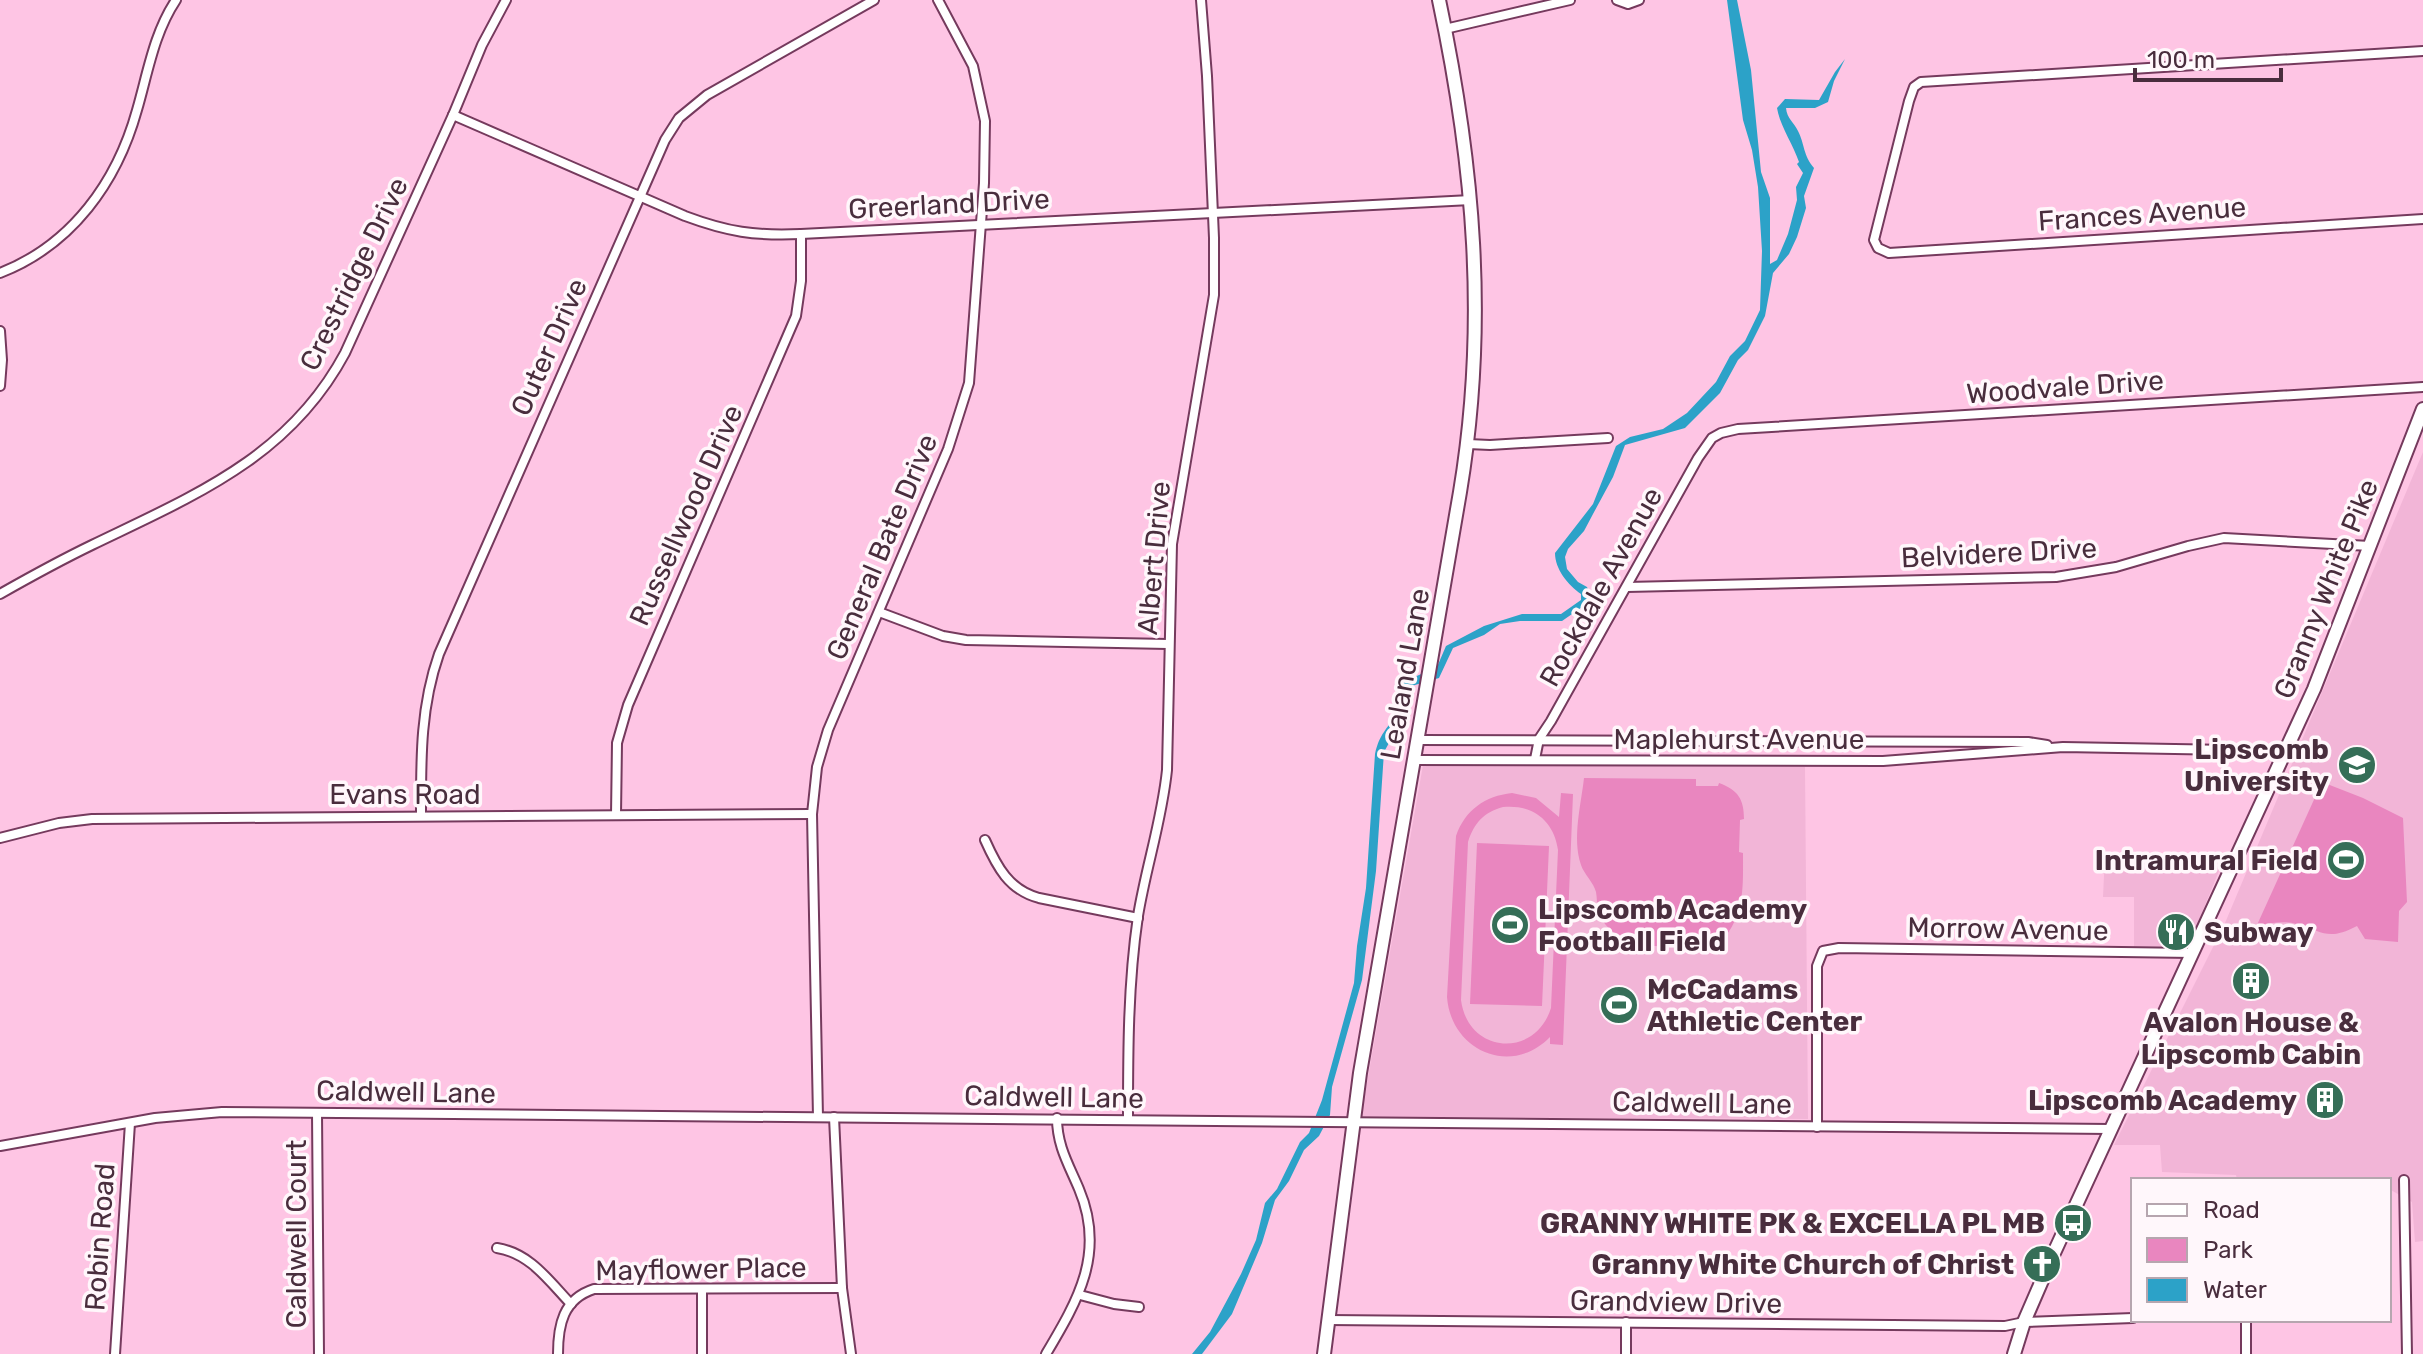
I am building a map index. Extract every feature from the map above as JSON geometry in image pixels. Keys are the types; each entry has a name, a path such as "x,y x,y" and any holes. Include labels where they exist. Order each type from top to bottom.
{"street":[{"path":"0,273 31,258 52,243 78,220 102,190 124,149 154,47 176,0"},
{"name":"Crestridge Drive","path":"0,594 215,484 272,444 308,409 333,376 345,353 482,45 506,0"},
{"name":"Outer Drive","path":"421,816 422,723 434,669 669,132 690,108 725,83 874,0"},
{"name":"General Bate Drive","path":"818,1117 812,814 821,749 948,449 967,394 972,359 986,132 981,97 967,51 938,0"},
{"name":"Albert Drive","path":"1128,1120 1129,1007 1138,918 1165,784 1172,544 1214,295 1207,76 1201,0"},
{"name":"Lealand Lane","path":"1324,1354 1353,1123 1468,444 1475,368 1476,309 1471,200 1459,102 1439,0"},
{"path":"1445,29 1570,0"},
{"path":"1617,0 1628,4 1639,0"},
{"name":"Frances Avenue","path":"2423,51 1921,82 1915,86 1909,101 1874,236 1878,248 1889,253 2423,219"},
{"name":"Greerland Drive","path":"453,115 685,216 730,231 763,235 1471,200"},
{"name":"Russellwood Drive","path":"616,815 617,743 628,705 796,316 801,285 801,234"},
{"path":"0,331 0,386"},
{"name":"Woodvale Drive","path":"1712,438 1738,429 2423,387"},
{"name":"Granny White Pike","path":"2014,1354 2024,1322 2110,1129 2314,689 2423,409"},
{"path":"1468,444 1608,438"},
{"name":"Rockdale Avenue","path":"1535,759 1539,739 1685,480 1712,438"},
{"name":"Belvidere Drive","path":"1627,587 2056,577 2116,567 2224,538 2370,546"},
{"path":"879,612 943,636 966,640 1168,644"},
{"name":"Maplehurst Avenue","path":"1418,740 2028,742 2063,747"},
{"name":"Maplehurst Avenue","path":"1414,760 1883,761 2063,747 2286,751"},
{"name":"Evans Road","path":"0,838 59,823 92,819 812,814"},
{"path":"985,840 1004,876 1024,893 1138,918"},
{"name":"Morrow Avenue","path":"1817,1127 1817,972 1823,951 1839,948 2193,953"},
{"name":"Caldwell Lane","path":"0,1146 200,1113 2110,1129"},
{"name":"Caldwell Court","path":"317,1113 319,1354"},
{"path":"834,1117 842,1288 851,1354"},
{"path":"1046,1354 1080,1295 1089,1251 1083,1201 1063,1154 1057,1118"},
{"name":"Robin Road","path":"115,1354 130,1123"},
{"path":"2404,1180 2407,1354"},
{"path":"497,1248 515,1252 532,1263 571,1304"},
{"name":"Mayflower Place","path":"558,1354 563,1315 578,1296 594,1289 842,1288"},
{"path":"702,1290 702,1354"},
{"path":"1080,1295 1139,1307"},
{"name":"Grandview Drive","path":"1328,1320 2005,1326 2024,1322 2131,1318"},
{"path":"1626,1322 1626,1354"},
{"path":"2246,1322 2246,1354"}],"shaded area":[{"name":"Lipscomb University","path":"2423,452 2423,1241 2415,1242 2412,1202 2391,1190 2391,1178 2237,1178 2236,1175 2162,1172 2160,1145 2114,1145 2225,923"},
{"path":"1423,765 1805,767 1808,1119 1361,1117"},
{"path":"2105,854 2221,866 2188,947 2134,950 2134,897 2103,897"}],"green space":[{"path":"1584,778 1696,779 1696,786 1718,786 1719,783 1735,792 1744,812 1744,819 1740,820 1739,852 1743,853 1743,887 1736,918 1725,937 1677,946 1642,945 1613,932 1603,921 1595,889 1578,855 1578,822"},
{"name":"Intramural Field","path":"2322,782 2403,818 2407,902 2399,911 2398,942 2365,939 2357,926 2332,934 2292,923 2257,925"},
{"path":"1512,793 1536,798 1559,817 1561,793 1573,794 1563,1045 1550,1044 1550,1037 1535,1049 1518,1055 1501,1056 1471,1044 1459,1032 1447,997 1456,836 1477,806 1493,797","holes":["1503,807 1514,807 1540,816 1552,831 1558,850 1551,1008 1543,1025 1531,1036 1517,1042 1503,1043 1488,1040 1476,1031 1466,1018 1461,1000 1468,842 1473,829 1485,815"]},
{"name":"Lipscomb Academy Football Field","path":"1477,843 1549,846 1542,1006 1470,1004"}],"water":[{"path":"1727,0 1737,0 1751,70 1761,172 1770,198 1770,264 1777,260 1788,234 1797,200 1796,187 1803,173 1777,108 1785,99 1819,100 1845,59 1828,102 1815,108 1786,108 1814,168 1804,196 1806,208 1797,237 1789,254 1773,273 1765,316 1748,350 1738,360 1720,393 1685,428 1625,445 1613,477 1584,531 1565,557 1567,569 1587,587 1590,594 1588,603 1562,621 1500,624 1484,635 1453,648 1439,678 1408,687 1404,694 1405,714 1384,752 1376,871 1362,980 1332,1087 1330,1115 1319,1136 1304,1150 1289,1181 1275,1200 1262,1243 1232,1314 1202,1354 1192,1354 1210,1332 1241,1274 1256,1240 1265,1203 1277,1189 1300,1142 1309,1133 1322,1100 1354,983 1366,888 1375,754 1381,736 1396,711 1401,683 1437,667 1446,646 1484,626 1522,614 1561,614 1581,600 1581,594 1560,571 1555,553 1593,504 1616,446 1630,437 1663,429 1687,413 1716,382 1730,356 1745,341 1760,310 1762,251 1758,187 1743,120"}],"place":[{"name":"Lipscomb University","path":"2357,765"},
{"name":"Intramural Field","path":"2346,860"},
{"name":"Lipscomb Academy Football Field","path":"1510,925"},
{"name":"Subway","path":"2176,932"},
{"name":"Avalon House & Lipscomb Cabin","path":"2251,981"},
{"name":"McCadams Athletic Center","path":"1619,1005"},
{"name":"Lipscomb Academy","path":"2325,1100"},
{"name":"GRANNY WHITE PK & EXCELLA PL MB","path":"2073,1223"},
{"name":"Granny White Church of Christ","path":"2042,1264"}]}
